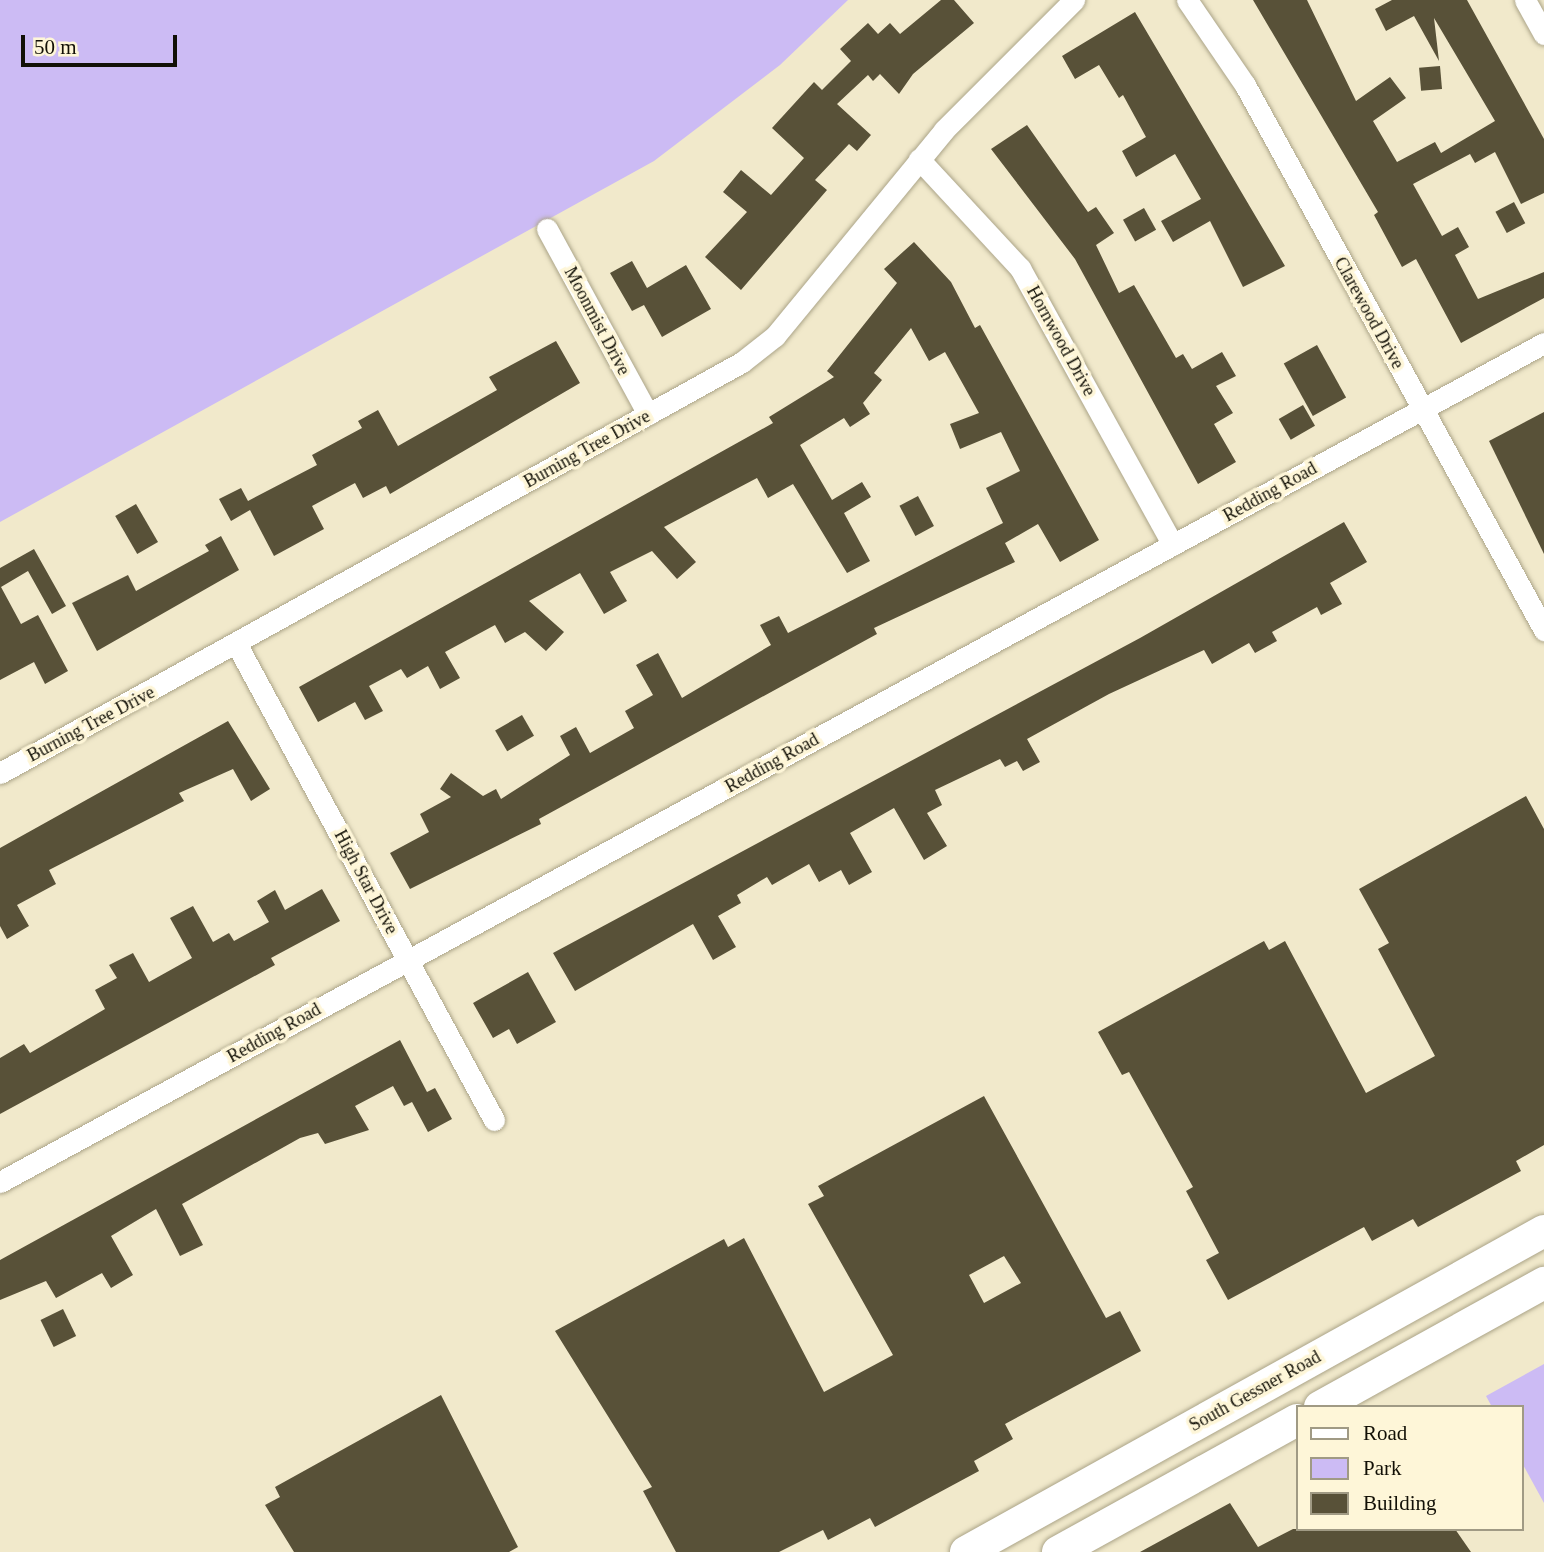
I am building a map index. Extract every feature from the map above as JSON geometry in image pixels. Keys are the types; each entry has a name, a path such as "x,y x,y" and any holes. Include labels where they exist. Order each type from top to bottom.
{"main road":[{"path":"1324,1405 1541,1284 1531,1238"},
{"name":"South Gessner Road","path":"966,1552 1531,1238"},
{"path":"1272,1381 1296,1407"},
{"path":"1058,1552 1296,1420"},
{"path":"1033,1514 1052,1552"}],"street":[{"name":"Burning Tree Drive","path":"0,772 237,645 648,414 775,336 919,159 1073,0"},
{"name":"Clarewood Drive","path":"1187,0 1245,85 1544,630"},
{"path":"1525,0 1544,34"},
{"name":"Hornwood Drive","path":"919,159 1020,268 1173,545"},
{"name":"Moonmist Drive","path":"547,229 648,414"},
{"name":"Redding Road","path":"0,1182 1544,343"},
{"name":"High Star Drive","path":"237,645 494,1119"}],"green space":[{"path":"0,0 848,0 780,65 654,161 0,522"},
{"path":"1544,1364 1544,1503 1523,1465 1523,1405 1491,1405 1486,1396"}],"building":[{"path":"941,0 954,0 974,23 913,74 899,94 880,74 873,81 868,75 837,104 871,135 857,151 849,144 815,180 827,190 741,290 705,257 747,212 723,192 741,170 771,195 804,158 772,128 814,82 822,90 851,61 840,49 868,23 878,34 890,23 900,34"},
{"path":"1253,0 1307,0 1356,101 1390,77 1406,98 1373,121 1397,162 1435,142 1441,153 1495,121 1434,18 1439,61 1414,16 1386,31 1375,9 1392,0 1467,0 1544,139 1544,193 1521,204 1495,152 1475,163 1470,154 1413,184 1442,236 1458,227 1469,247 1455,255 1478,299 1544,272 1544,298 1461,343 1416,259 1402,267 1374,215 1378,212"},
{"path":"1135,12 1285,266 1243,287 1210,221 1173,242 1161,221 1201,199 1175,154 1136,177 1122,151 1146,137 1123,95 1119,98 1099,65 1075,79 1062,56"},
{"path":"1440,66 1442,89 1421,91 1419,68"},
{"path":"1027,125 1088,212 1096,207 1114,233 1096,245 1119,293 1134,285 1176,358 1183,354 1192,369 1222,352 1236,376 1216,386 1233,413 1214,424 1236,462 1198,484 1075,259 991,149"},
{"path":"1514,202 1525,223 1507,233 1495,212"},
{"path":"1144,208 1156,230 1135,242 1123,220"},
{"path":"914,242 951,282 975,328 980,325 1099,540 1060,562 1038,524 1005,543 1015,562 874,628 877,634 539,819 541,824 410,889 390,853 429,832 420,814 451,797 440,789 451,773 483,796 496,789 501,799 570,755 560,736 576,727 590,753 634,728 625,711 653,695 636,665 658,653 682,698 771,645 760,625 779,616 788,633 1003,523 986,488 1020,471 1001,432 960,449 950,424 979,413 945,352 929,361 911,328 874,373 882,380 863,403 870,414 850,427 844,418 800,445 832,500 862,482 871,497 844,513 870,561 847,573 793,484 768,498 757,478 664,527 696,562 677,579 652,551 610,572 627,601 604,614 580,573 529,601 564,632 546,651 525,632 505,643 495,625 445,652 460,678 440,689 428,666 407,678 401,669 369,686 383,711 365,720 355,702 318,722 299,687 773,423 769,417 834,377 827,371 897,283 884,269"},
{"path":"632,261 647,288 686,265 711,309 662,337 644,305 632,311 610,273"},
{"path":"556,341 580,383 390,494 386,486 363,498 355,483 312,506 324,529 274,556 250,510 231,521 219,499 241,488 248,501 317,465 312,455 362,428 358,421 378,410 398,446 497,390 489,377"},
{"path":"1317,345 1346,397 1313,416 1284,363"},
{"path":"1303,405 1315,426 1291,440 1279,419"},
{"path":"1544,412 1544,554 1489,441"},
{"path":"918,496 934,526 915,536 899,506"},
{"path":"136,504 158,542 137,554 115,516"},
{"path":"1344,522 1367,562 1330,583 1342,604 1321,615 1317,607 1272,632 1277,641 1255,653 1249,643 1212,664 1204,650 1109,694 1027,739 1040,762 1023,771 1017,761 1005,767 1000,759 935,790 942,805 927,813 947,846 924,860 894,808 850,833 872,872 849,885 841,870 819,882 809,864 772,885 767,877 737,895 741,903 718,916 736,947 713,960 693,924 575,991 553,953 1140,638"},
{"path":"221,536 239,570 97,651 72,603 128,575 136,591 209,551 205,545"},
{"path":"34,549 66,606 52,614 28,571 1,587 21,624 38,615 68,671 45,684 34,662 0,680 0,568"},
{"path":"522,715 534,736 507,751 495,730"},
{"path":"228,721 270,789 251,801 233,769 179,793 184,801 49,870 56,884 17,905 29,926 7,939 0,926 0,848"},
{"path":"1526,796 1544,829 1544,1145 1516,1161 1521,1171 1418,1227 1413,1219 1372,1241 1364,1227 1228,1300 1206,1260 1219,1253 1186,1191 1193,1187 1129,1072 1122,1075 1098,1032 1264,941 1269,950 1285,941 1366,1093 1435,1056 1378,949 1389,943 1359,889"},
{"path":"322,889 340,921 271,958 275,965 0,1114 0,1058 24,1044 30,1053 105,1009 95,990 117,978 109,965 133,953 149,982 192,958 170,918 193,906 213,942 229,933 234,941 269,922 257,901 275,890 285,910"},
{"path":"528,972 556,1022 517,1044 509,1029 493,1038 473,1003"},
{"path":"400,1040 427,1092 435,1088 452,1119 428,1132 412,1102 404,1106 393,1086 355,1106 369,1130 325,1144 318,1133 300,1138 182,1204 203,1245 180,1256 156,1209 111,1236 133,1275 111,1288 102,1273 56,1298 46,1281 0,1300 0,1260"},
{"path":"984,1096 1106,1318 1120,1311 1141,1351 1005,1424 1013,1439 974,1461 979,1471 875,1527 870,1518 828,1540 823,1530 779,1552 676,1552 643,1491 652,1487 555,1331 724,1239 728,1247 744,1238 824,1392 893,1355 808,1204 824,1196 818,1186","holes":["1004,1256 1021,1283 984,1303 969,1275"]},
{"path":"63,1309 76,1336 54,1347 41,1320"},
{"path":"441,1395 518,1547 509,1552 294,1552 265,1505 280,1497 275,1487"},
{"path":"1230,1503 1258,1547 1293,1529 1456,1531 1471,1552 1140,1552"}]}
